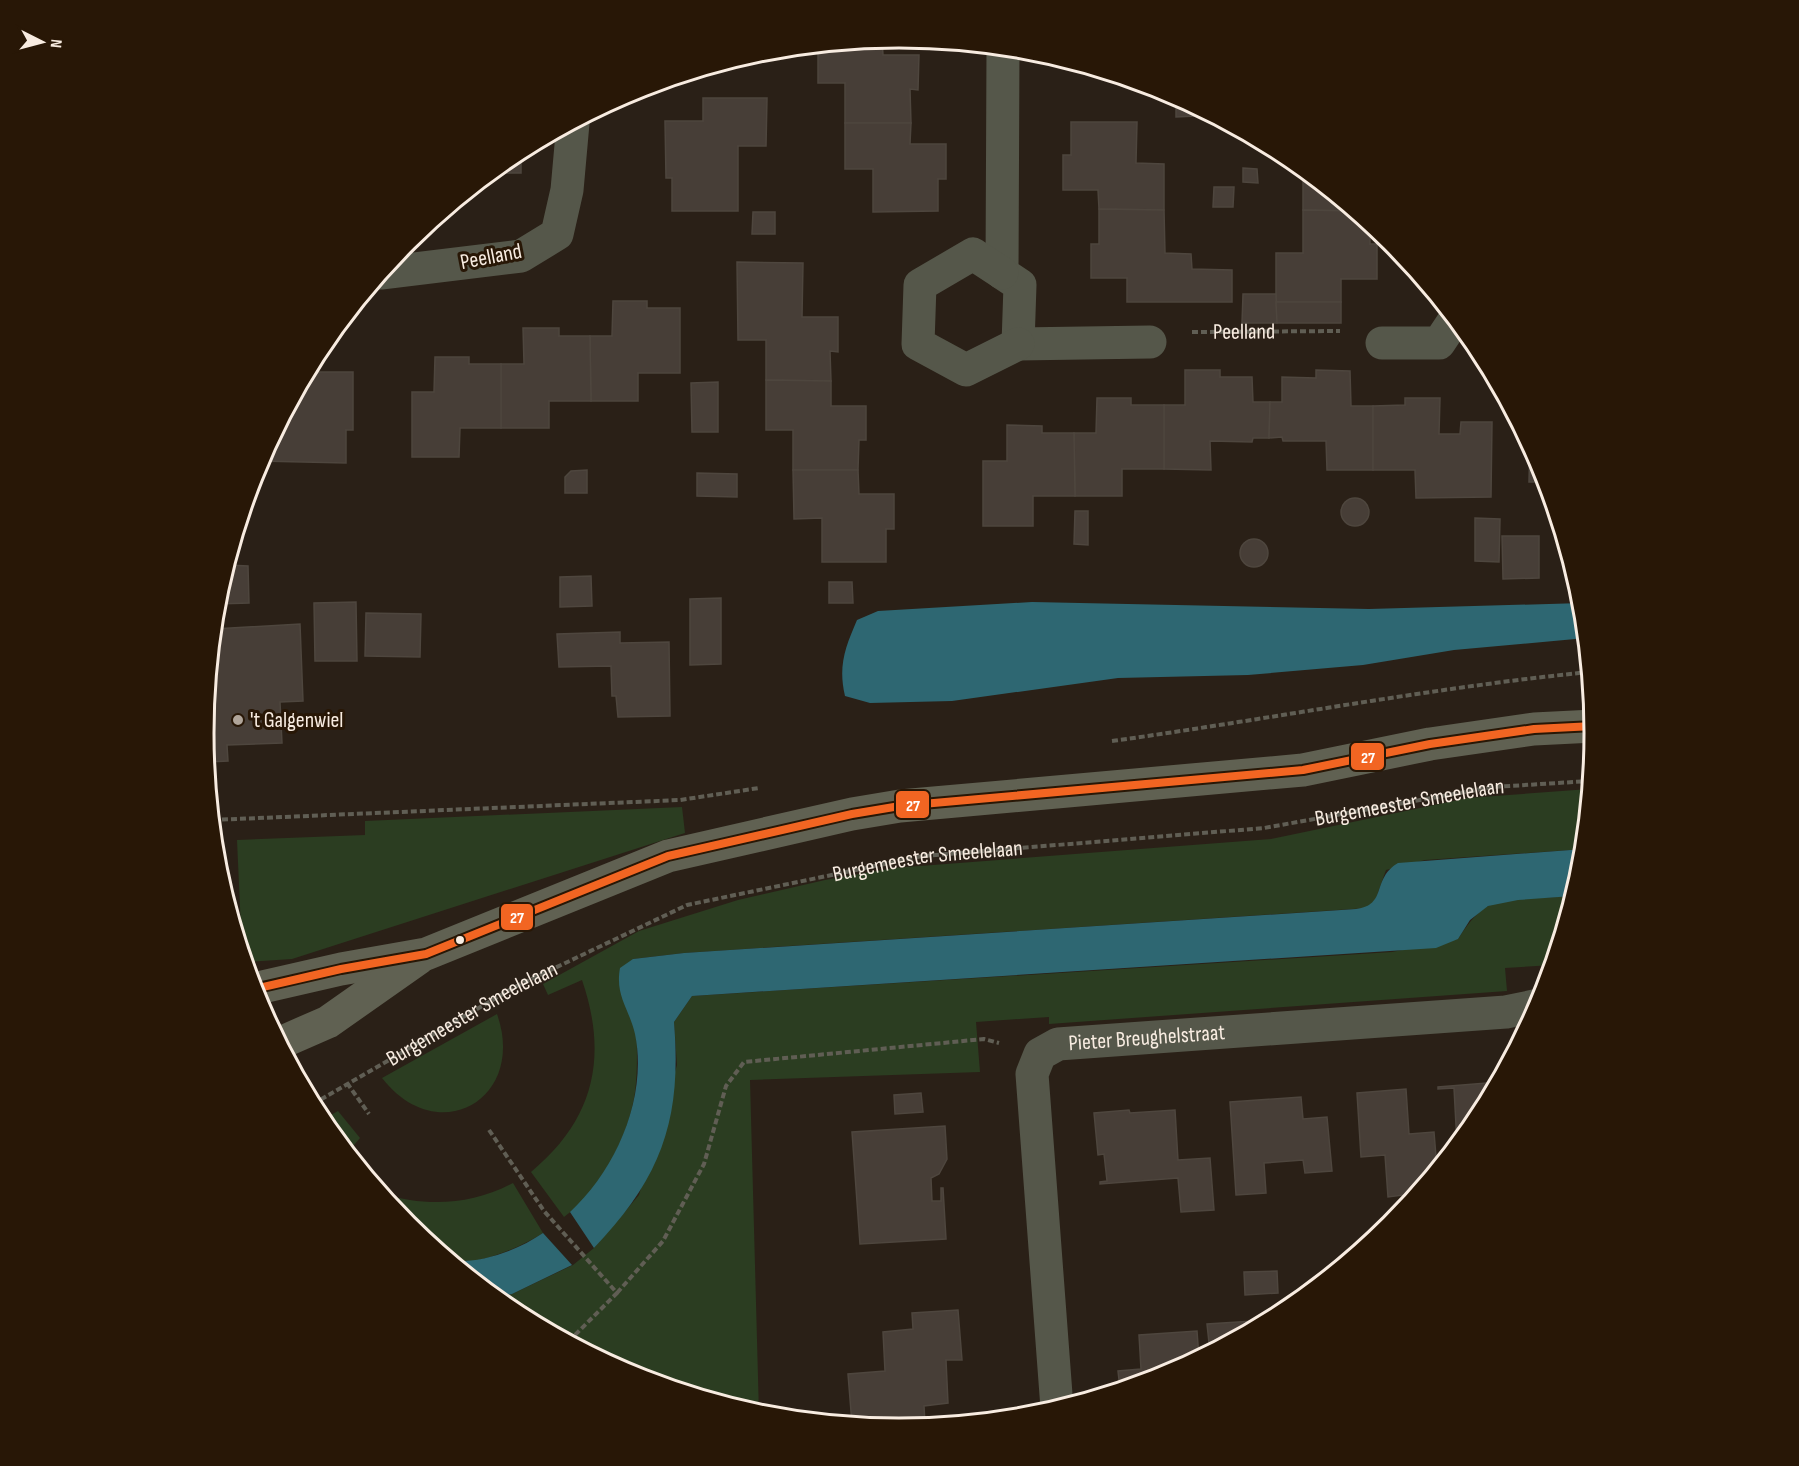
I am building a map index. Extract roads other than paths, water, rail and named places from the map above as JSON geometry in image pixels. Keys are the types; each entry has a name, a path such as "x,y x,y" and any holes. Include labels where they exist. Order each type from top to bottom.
{"street":[{"path":"1002,273 1003,56"},
{"name":"Peelland","path":"393,272 521,256 557,234 567,190 572,132"},
{"path":"1018,344 1020,285 973,254 920,285 918,344 966,370 1018,344 1150,342"},
{"path":"1382,343 1439,343 1450,326"},
{"path":"264,987 341,969 426,954 668,856 852,814 900,806 1302,770 1442,742 1534,729 1584,727"},
{"path":"287,1040 328,1022 426,954"},
{"name":"Pieter Breughelstraat","path":"1056,1400 1032,1074 1040,1054 1058,1044 1506,1012 1526,1008"}],"water":[{"path":"1032,602 1369,609 1572,603 1578,639 1454,650 1363,665 1248,675 1118,678 952,701 870,703 845,696 842,675 844,657 857,620 878,611"},
{"path":"1574,850 1564,897 1518,900 1488,906 1470,920 1458,939 1436,948 692,996 674,1022 676,1057 670,1117 651,1171 617,1222 594,1248 570,1212 587,1195 614,1154 625,1131 632,1107 637,1082 638,1058 635,1034 621,994 619,978 620,968 633,959 684,953 1356,909 1366,907 1372,902 1385,876 1398,863"},
{"path":"543,1233 572,1265 508,1295 464,1261 488,1258 523,1245"}],"place":[{"name":"'t Galgenwiel","path":"238,720"}]}
